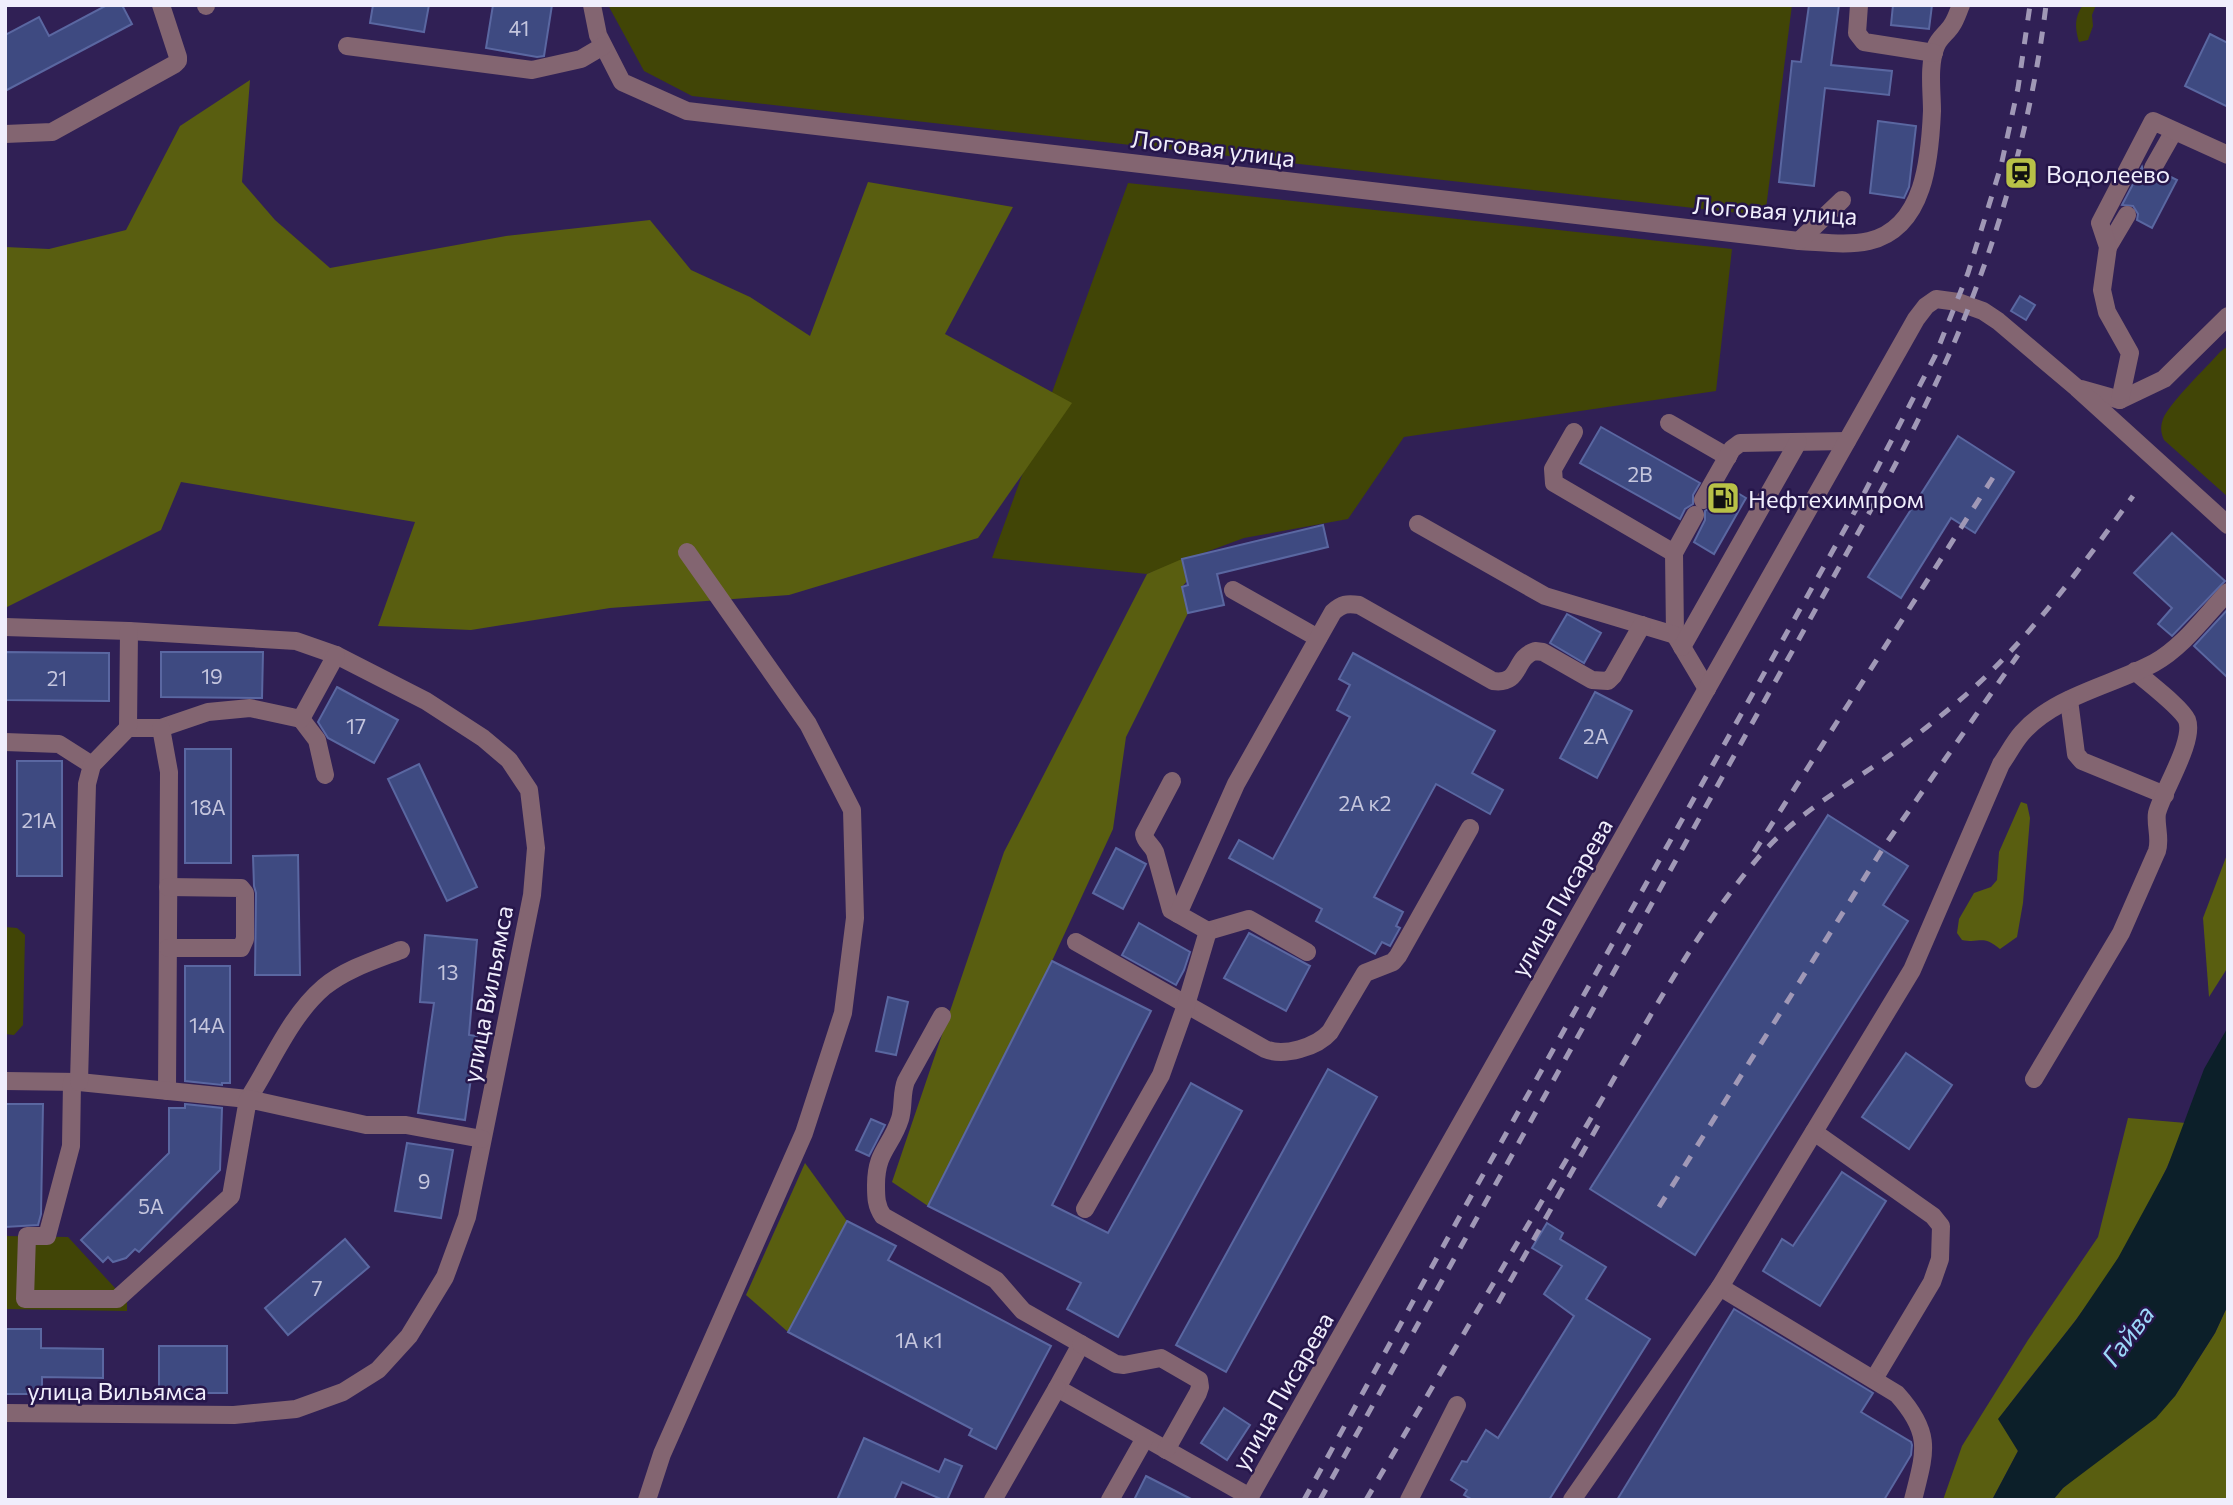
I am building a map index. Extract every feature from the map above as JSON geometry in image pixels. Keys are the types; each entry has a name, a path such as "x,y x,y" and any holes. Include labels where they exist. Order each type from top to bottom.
{"street":[{"path":"5,134 52,132 175,64 178,57 161,5"},
{"name":"Логовая улица","path":"593,5 598,36 621,82 687,111 1799,241 1846,243 1867,241 1886,235 1905,219 1919,194 1930,141 1934,53"},
{"path":"1858,5 1857,33 1864,42 1934,53 1936,46 1952,26 1961,5"},
{"path":"347,46 532,70 581,59 603,46"},
{"path":"2108,247 2100,223 2153,121 2228,155"},
{"path":"2153,168 2174,131"},
{"path":"1799,241 1842,200"},
{"path":"2120,400 2130,354 2107,312 2102,290 2108,247 2127,215"},
{"name":"улица Писарева","path":"1249,1498 1916,319 1926,306 1936,299 1969,304 1998,321 2077,388"},
{"path":"2077,388 2120,400 2164,379 2228,316"},
{"path":"2077,388 2228,525"},
{"path":"1669,423 1728,457"},
{"path":"1574,432 1553,470 1554,483 1674,553"},
{"path":"1707,689 1678,641 1674,553 1699,508 1728,457 1740,443 1847,441"},
{"path":"1678,641 1798,442"},
{"path":"1418,524 1545,596 1642,625 1678,641"},
{"path":"647,1500 662,1454 804,1133 843,1013 855,918 852,810 808,724 687,552"},
{"path":"1233,590 1318,638"},
{"path":"1572,1500 1720,1287 1912,970 2001,764 2022,733 2036,720 2069,700 2171,652 2228,592"},
{"path":"1178,914 1236,784 1333,612 1340,606 1348,603 1359,605 1493,681 1508,681 1525,657 1535,651 1543,652 1592,680 1608,681 1642,625"},
{"name":"улица Вильямса","path":"5,627 296,641 337,655 426,701 483,738 509,760 529,790 536,848 532,895 467,1217 445,1277 409,1336 378,1370 343,1392 296,1409 234,1415 5,1413"},
{"path":"129,631 128,728 92,765 87,784 71,1146 47,1236 27,1236 25,1299 117,1299 231,1196 248,1098 297,1017 324,987 359,966 401,950"},
{"path":"301,719 337,655"},
{"path":"2035,1079 2121,933 2160,842 2157,815 2188,737 2186,720 2180,711 2135,671"},
{"path":"2069,700 2077,754 2081,761 2165,795"},
{"path":"128,728 161,728 208,712 250,708 301,719 317,740 325,775"},
{"path":"161,728 169,772 167,1091"},
{"path":"5,742 59,744 92,765"},
{"path":"1172,781 1144,834 1145,840 1155,852 1171,910 1208,931 1249,919 1307,952"},
{"path":"1076,943 1272,1052 1288,1051 1324,1040 1365,973 1393,962 1398,956 1470,828"},
{"path":"168,887 242,888 245,893 245,939 241,948 168,948"},
{"path":"1085,1209 1161,1076 1208,931"},
{"path":"942,1016 906,1081 901,1116 877,1164 878,1208 883,1216 894,1223 996,1280 1023,1311 1116,1364 1161,1358 1199,1380 1198,1393 1166,1450"},
{"path":"5,1081 75,1082 248,1098 366,1125 406,1125 482,1139"},
{"path":"1814,1132 1933,1216 1941,1226 1940,1259 1932,1282 1874,1380"},
{"path":"1720,1287 1897,1394 1913,1415 1924,1443 1924,1455 1913,1500"},
{"path":"993,1500 1082,1344"},
{"path":"1056,1388 1249,1498"},
{"path":"1409,1500 1457,1405"},
{"path":"1110,1500 1145,1438"}],"shaded area":[{"path":"608,5 1792,5 1765,216 692,96 644,71"},
{"path":"2083,5 2096,5 2088,40 2079,42 2076,23"},
{"path":"250,80 242,182 275,220 330,268 506,236 650,220 691,270 750,297 810,336 868,182 1013,207 945,334 1072,403 978,538 789,595 610,608 471,630 378,626 415,522 181,482 161,530 5,608 5,247 49,249 126,230 180,126"},
{"path":"1128,183 1732,249 1716,391 1404,437 1348,519 1244,538 1147,574 992,558"},
{"path":"2228,346 2228,497 2164,440 2161,427 2173,404"},
{"path":"1182,559 1187,581 1182,587 1188,613 1126,737 1113,829 1052,961 928,1206 892,1182 1004,852 1147,574"},
{"path":"2021,802 2027,804 2030,818 2023,903 2017,937 2000,949 1985,941 1962,940 1957,933 1959,919 1974,893 1991,887 1997,880 1999,852"},
{"path":"2228,852 2228,967 2209,997 2203,918"},
{"path":"5,927 17,928 25,935 23,1025 14,1035 5,1034"},
{"path":"2128,1118 2186,1123 2151,1201 2108,1275 1999,1419 2018,1451 1992,1500 1943,1500 1962,1446 2028,1340 2098,1237"},
{"path":"805,1163 847,1221 788,1332 746,1295"},
{"path":"5,1236 68,1237 127,1301 127,1311 5,1309"},
{"path":"2228,1305 2228,1500 2053,1500 2063,1488 2175,1396 2215,1333"}],"water":[{"name":"Гайва","path":"2228,1027 2228,1305 2215,1333 2175,1396 2156,1418 2063,1488 2053,1500 1992,1500 2018,1451 1998,1419 2076,1320 2118,1258 2167,1168 2204,1069"}],"building":[{"path":"107,5 122,5 132,24 5,91 5,35 39,17 49,36"},
{"path":"373,5 429,5 424,32 370,23"},
{"path":"493,5 552,5 544,56 486,48"},
{"path":"1809,5 1839,5 1831,65 1892,71 1889,95 1825,88 1814,186 1779,182 1792,61 1801,62"},
{"path":"1893,5 1932,5 1929,29 1891,25"},
{"path":"2210,34 2228,43 2228,107 2185,86"},
{"path":"1878,121 1916,126 1909,187 1904,198 1870,193"},
{"path":"2142,167 2148,178 2158,178 2163,173 2177,180 2152,228 2137,220 2138,214 2133,206 2122,205"},
{"path":"2020,296 2035,305 2026,320 2011,311"},
{"path":"1601,427 1700,483 1693,495 1693,504 1685,509 1680,519 1580,463"},
{"path":"1958,436 2014,472 1975,533 1951,518 1901,598 1868,577"},
{"path":"1726,486 1746,498 1714,554 1694,542 1705,520 1705,511 1712,506"},
{"path":"1323,525 1328,547 1217,574 1224,605 1188,613 1182,587 1188,585 1182,559"},
{"path":"2172,533 2225,581 2172,636 2158,624 2172,608 2134,573"},
{"path":"2228,609 2228,678 2194,646"},
{"path":"1567,614 1601,633 1584,663 1550,643"},
{"path":"5,652 109,653 109,701 5,700"},
{"path":"161,652 263,652 262,698 161,697"},
{"path":"1353,653 1495,731 1472,773 1503,790 1490,814 1436,784 1374,897 1403,912 1396,926 1400,928 1390,946 1382,942 1375,954 1316,921 1322,909 1229,858 1239,840 1273,859 1350,717 1337,710 1350,685 1339,679"},
{"path":"337,687 398,720 374,763 328,738 318,722"},
{"path":"1595,692 1632,711 1597,778 1560,758"},
{"path":"185,749 231,749 231,863 185,863"},
{"path":"17,761 62,761 62,876 17,876"},
{"path":"419,764 477,887 447,901 388,779"},
{"path":"1828,815 1908,866 1883,905 1908,921 1695,1255 1590,1189"},
{"path":"1116,848 1146,864 1123,909 1093,893"},
{"path":"298,855 300,975 255,975 256,893 253,856"},
{"path":"1139,923 1190,952 1176,985 1122,955"},
{"path":"1249,933 1310,966 1286,1011 1224,978"},
{"path":"425,935 477,940 469,1035 477,1036 465,1120 418,1113 434,1003 420,1002"},
{"path":"1052,961 1151,1011 1052,1205 1108,1233 1191,1083 1242,1111 1118,1337 1067,1309 1081,1283 928,1206"},
{"path":"185,966 230,966 230,1083 222,1085 185,1081"},
{"path":"888,997 908,1002 896,1055 876,1051"},
{"path":"1906,1053 1952,1085 1909,1149 1862,1117"},
{"path":"1328,1069 1377,1097 1226,1372 1176,1345"},
{"path":"5,1104 43,1104 41,1214 38,1225 5,1227"},
{"path":"185,1104 222,1108 220,1170 139,1252 135,1249 126,1258 113,1262 108,1257 103,1262 81,1240 169,1153 169,1108 185,1108"},
{"path":"871,1119 885,1125 869,1156 856,1150"},
{"path":"407,1143 453,1150 441,1218 395,1211"},
{"path":"1842,1172 1886,1201 1820,1306 1763,1271 1782,1239 1793,1246"},
{"path":"847,1221 896,1246 888,1260 1051,1346 996,1449 969,1435 972,1429 788,1332"},
{"path":"1547,1223 1563,1233 1560,1239 1606,1267 1586,1299 1650,1339 1549,1500 1473,1500 1464,1495 1467,1490 1451,1480 1462,1461 1467,1462 1486,1430 1498,1438 1574,1316 1544,1294 1562,1266 1532,1248"},
{"path":"345,1239 369,1267 288,1335 265,1308"},
{"path":"1734,1309 1873,1393 1861,1412 1912,1445 1911,1455 1884,1500 1617,1500"},
{"path":"5,1329 41,1329 41,1348 103,1349 103,1378 42,1377 42,1394 5,1394"},
{"path":"159,1346 227,1346 227,1393 159,1393"},
{"path":"1224,1408 1250,1425 1227,1460 1201,1443"},
{"path":"864,1438 939,1472 945,1459 962,1466 947,1500 902,1482 894,1500 837,1500"},
{"path":"1146,1476 1193,1500 1134,1500"}],"railway":[{"path":"1304,1500 1855,511 1935,356 1968,273 2001,166 2018,88 2030,5"},
{"path":"1320,1500 1906,445 1952,349 1991,247 2025,127 2046,5"},
{"path":"1754,852 1994,476"},
{"path":"1366,1500 1669,985 1733,889 1757,859 1787,829 1910,740 1980,682 2050,606 2133,496"},
{"path":"1659,1207 1885,845 2018,655"},
{"path":"1498,1303 1601,1120"}],"place":[{"name":"Водолеево","path":"2021,173"},
{"name":"Нефтехимпром","path":"1723,498"}]}
